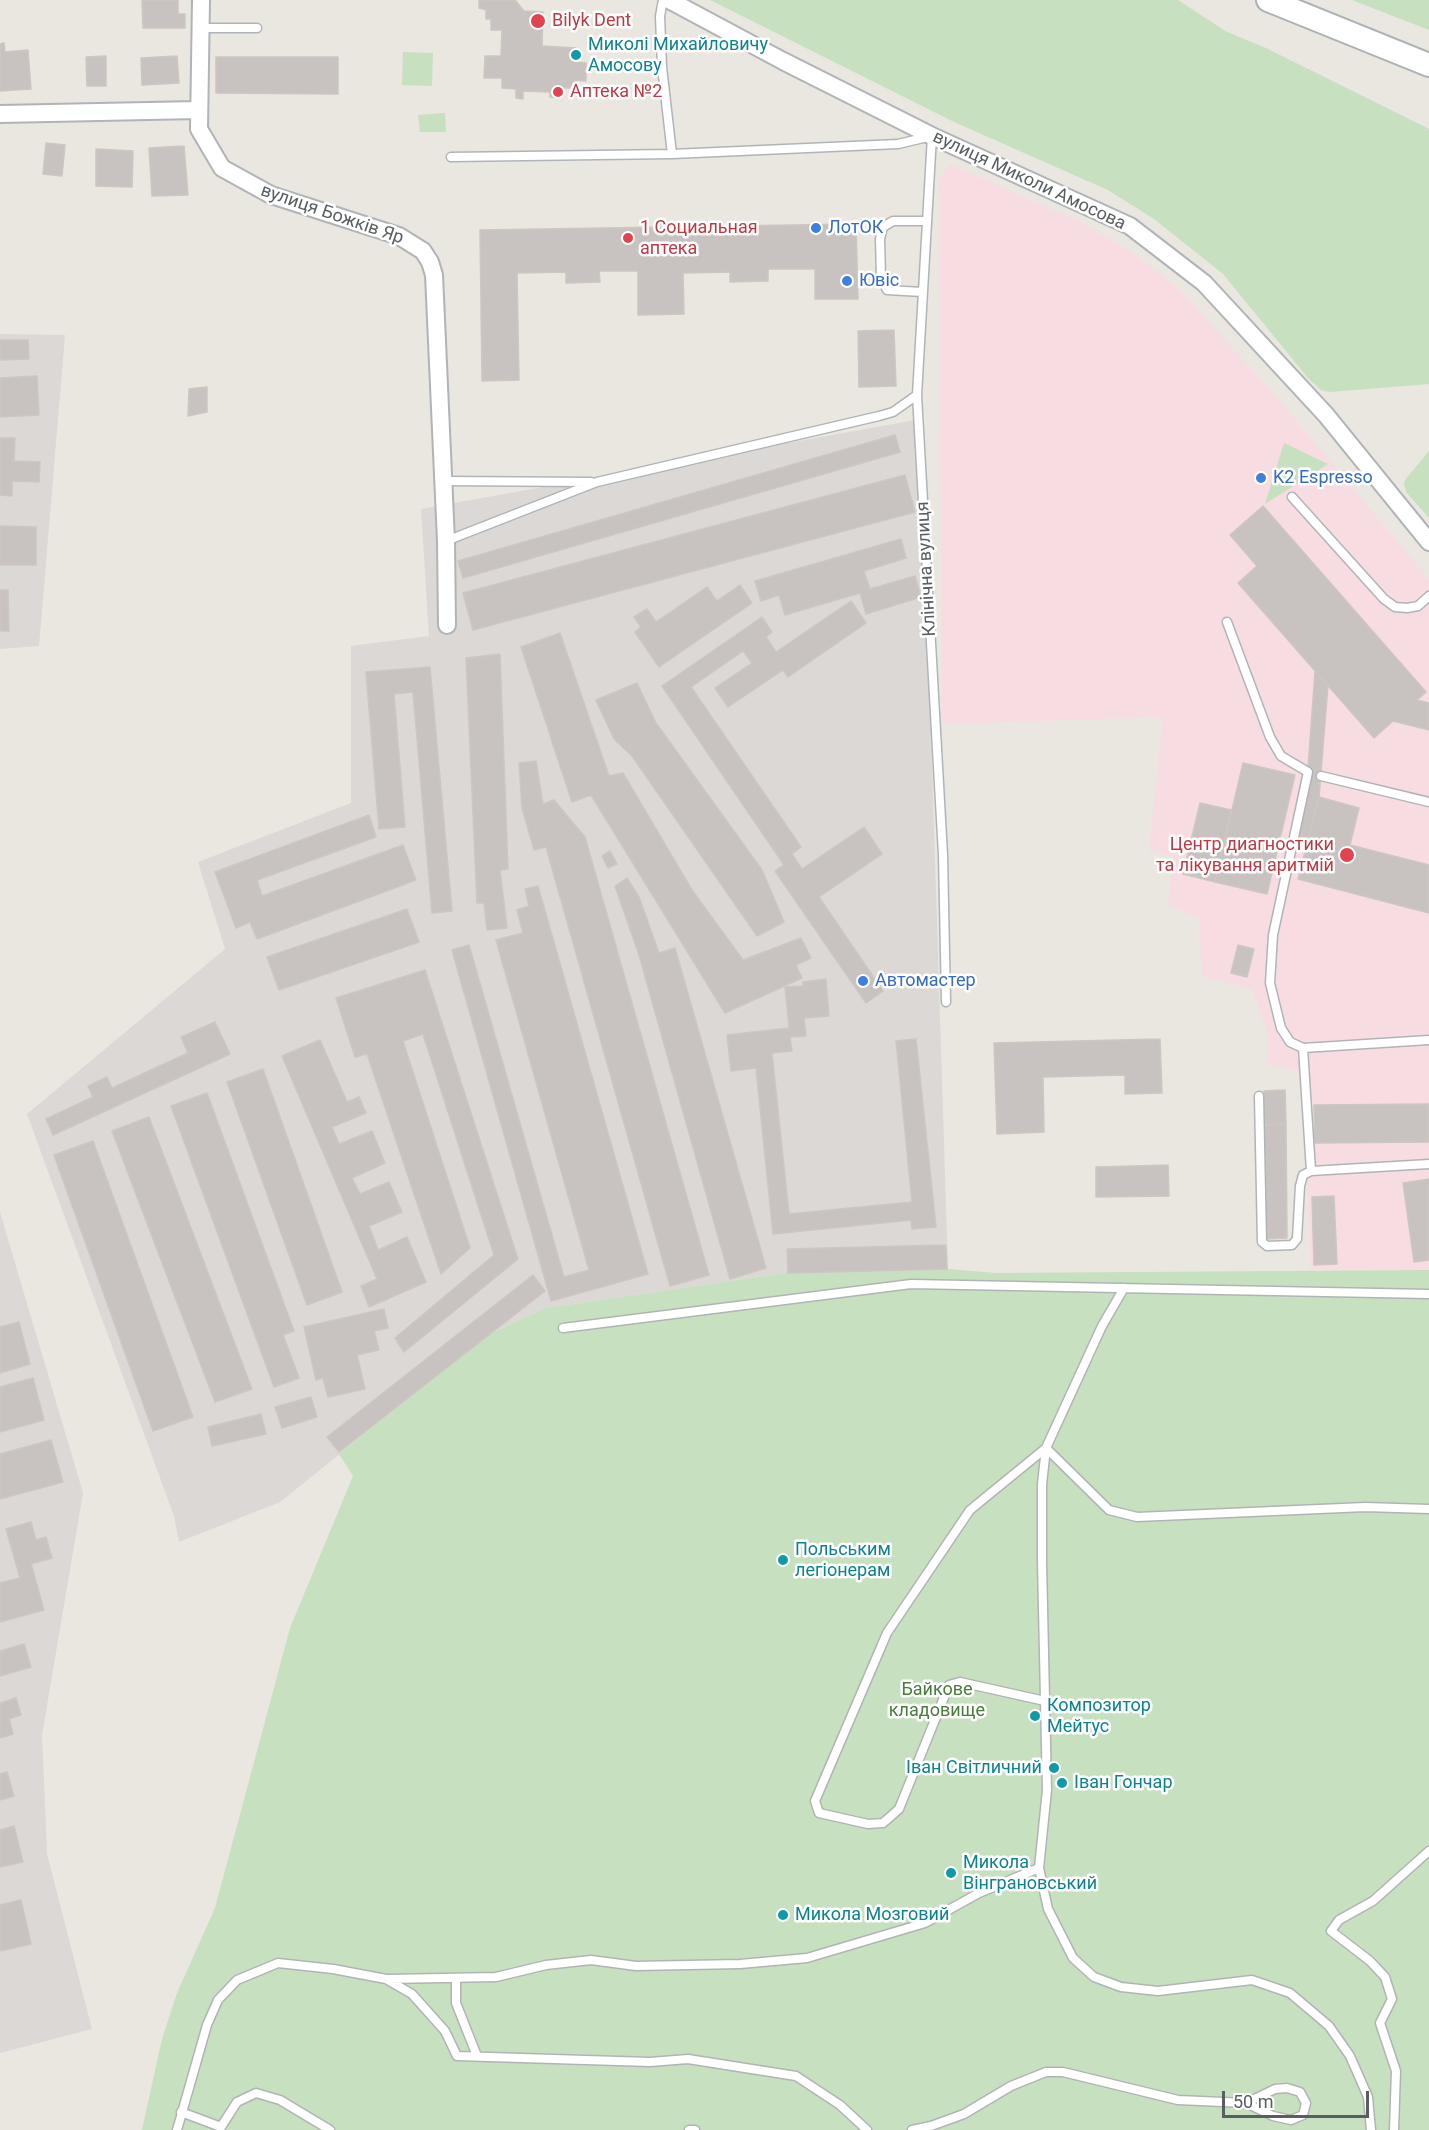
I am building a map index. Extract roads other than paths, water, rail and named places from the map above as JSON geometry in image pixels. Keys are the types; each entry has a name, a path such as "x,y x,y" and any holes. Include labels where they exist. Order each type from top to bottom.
{"main road":[{"path":"1268,0 1429,65"}],"street":[{"name":"вулиця Божків Яр","path":"201,0 199,129 208,148 222,168 259,190 399,236 423,251 434,275 446,541 447,625"},
{"name":"вулиця Миколи Амосова","path":"669,0 783,61 932,136 1130,226 1204,283 1326,415 1429,542"},
{"path":"0,114 198,110"}],"lane":[{"path":"663,0 660,16 662,67 672,154"},
{"path":"200,28 257,28"},
{"path":"451,157 672,154 898,144 932,136"},
{"name":"Клінічна вулиця","path":"932,136 917,395 943,855 946,1002"},
{"path":"922,292 893,293 887,290 881,278 880,239 884,227 893,221 926,221"},
{"path":"446,541 597,482 879,416 893,412 917,395"},
{"path":"443,481 597,482"},
{"path":"1292,497 1384,599 1395,607 1407,609 1418,606 1429,596"},
{"path":"1227,622 1276,747 1281,756 1308,772 1279,902 1270,983 1281,1028 1290,1042 1303,1048 1429,1040"},
{"path":"1321,776 1429,802"},
{"path":"1303,1048 1311,1171"},
{"path":"1259,1096 1262,1242 1267,1246 1292,1245 1296,1239 1300,1186 1304,1175 1311,1171 1429,1164"},
{"path":"563,1328 911,1284 1429,1294"},
{"path":"1124,1288 1102,1326 1047,1448 1042,1517 1047,1790 1039,1868 1048,1910 1073,1958 1094,1977 1121,1987 1158,1991 1252,1980 1290,1993 1329,2026 1350,2056 1368,2097 1371,2130"},
{"path":"1047,1448 1109,1509 1137,1517 1365,1507 1429,1509"},
{"path":"1045,1701 960,1682 950,1684 898,1809 883,1823 868,1824 819,1813 815,1801 887,1633 970,1510 1047,1448"},
{"path":"1394,2130 1396,2071 1380,2023 1392,1999 1385,1977 1331,1931 1339,1920 1373,1901 1429,1851"},
{"path":"177,2130 207,2025 218,2000 237,1980 278,1963 333,1969 386,1979 456,1979 496,1977 546,1965 591,1960 636,1966 740,1964 807,1958 925,1923 979,1893 1039,1868"},
{"path":"386,1979 412,1994 446,2031 457,2056 638,2062 688,2059 796,2076 840,2105 867,2130"},
{"path":"456,1979 456,2003 477,2056"},
{"path":"912,2130 964,2114 1011,2086 1046,2073 1072,2074 1178,2100 1246,2103 1273,2116 1291,2120 1303,2115 1306,2103 1300,2092 1287,2088 1275,2089 1246,2103"},
{"path":"181,2112 223,2129 237,2102 256,2093 280,2100 330,2130"},
{"path":"689,2130 695,2130"}],"place":[{"name":"Bilyk Dent","path":"538,21"},
{"name":"Миколі Михайловичу Амосову","path":"576,55"},
{"name":"Аптека №2","path":"558,92"},
{"name":"ЛотОК","path":"816,228"},
{"name":"1 Социальная аптека","path":"628,238"},
{"name":"Ювіс","path":"847,281"},
{"name":"K2 Espresso","path":"1261,478"},
{"name":"Центр диагностики та лікування аритмій","path":"1347,855"},
{"name":"Автомастер","path":"863,981"},
{"name":"Польським легіонерам","path":"783,1560"},
{"name":"Композитор Мейтус","path":"1035,1716"},
{"name":"Іван Світличний","path":"1054,1768"},
{"name":"Іван Гончар","path":"1062,1783"},
{"name":"Микола Вінграновський","path":"951,1873"},
{"name":"Микола Мозговий","path":"783,1915"}],"park label":[{"name":"Байкове кладовище","path":"937,1700"}]}
